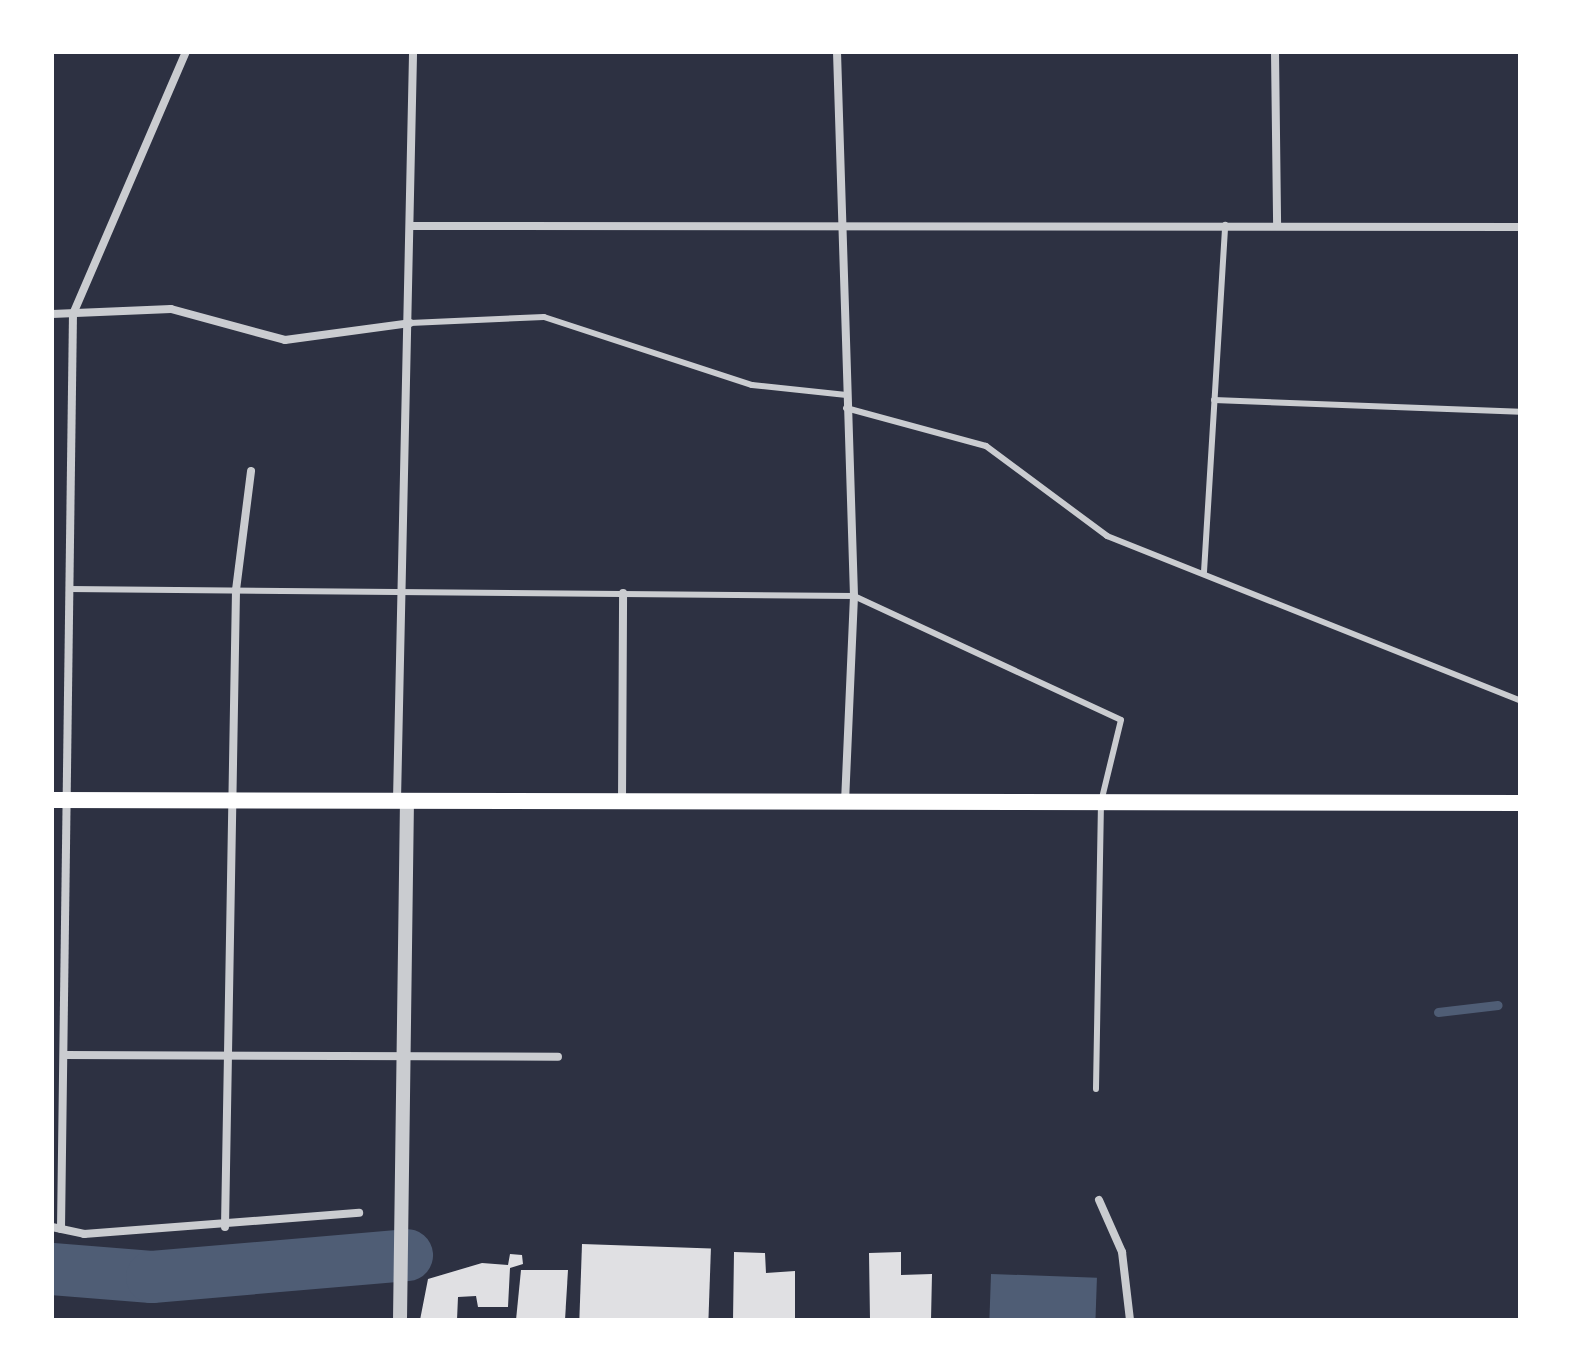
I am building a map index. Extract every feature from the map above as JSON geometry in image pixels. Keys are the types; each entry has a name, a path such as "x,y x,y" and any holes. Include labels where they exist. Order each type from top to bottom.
{"main road":[{"path":"60,800 1520,803"}],"street":[{"path":"186,52 73,314 69,589 60,800 64,1055 57,1228 84,1234 225,1227 359,1213"},
{"path":"400,1320 404,1275 403,591 413,226 413,52"},
{"path":"837,52 838,222 854,596 845,801"},
{"path":"1275,52 1277,225"},
{"path":"413,226 838,222 1520,227"},
{"path":"52,314 171,309 285,340 410,323"},
{"path":"225,1227 236,590 251,471"},
{"path":"622,801 623,593"},
{"path":"64,1055 404,1059 558,1057"},
{"path":"1099,1200 1122,1252 1130,1320"}],"lane":[{"path":"1204,572 1225,225"},
{"path":"410,323 544,317 752,385 846,395"},
{"path":"1214,400 1520,412"},
{"path":"846,408 986,446 1107,536 1520,700"},
{"path":"69,589 854,596 1121,720 1101,802 1096,1089"},
{"path":"52,1055 64,1055"}],"water":[{"path":"991,1274 1097,1278 1095,1320 989,1320"}],"building":[{"path":"582,1244 711,1249 708,1320 579,1320"},
{"path":"734,1252 765,1253 766,1273 795,1271 795,1320 733,1320"},
{"path":"901,1252 901,1275 932,1274 931,1320 870,1320 869,1253"},
{"path":"510,1254 522,1255 523,1264 510,1268 508,1307 478,1307 476,1296 458,1297 457,1320 420,1320 428,1279 482,1263 508,1265"},
{"path":"521,1270 568,1270 565,1320 516,1320"}],"waterway":[{"path":"1438,1012 1498,1005"},
{"path":"52,1269 152,1277 407,1255"}]}
